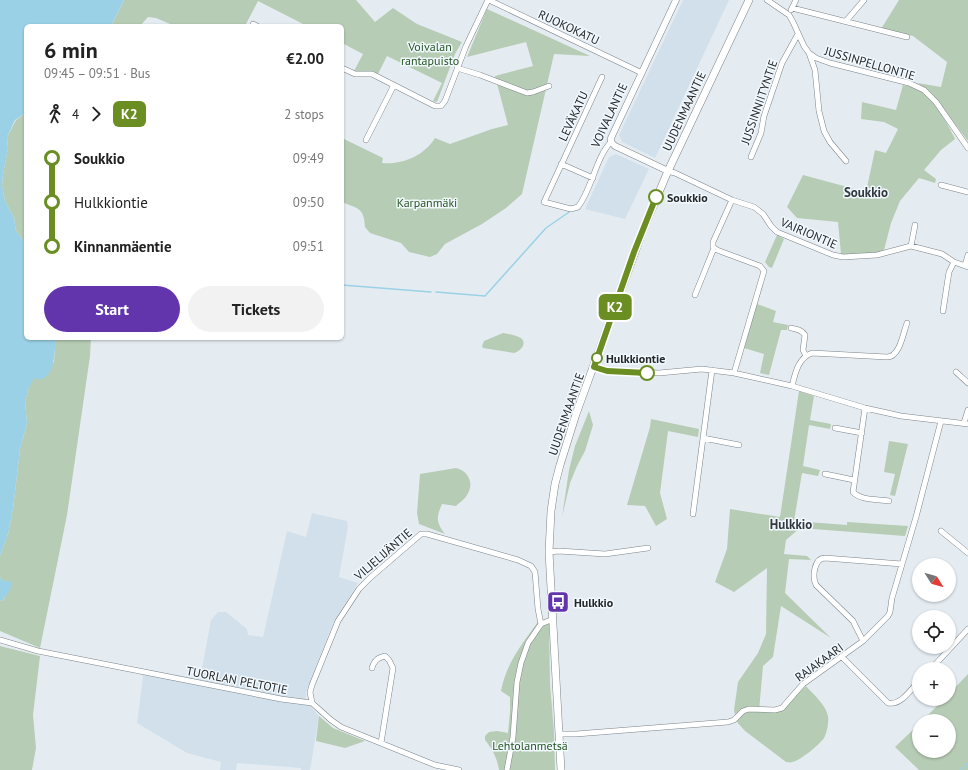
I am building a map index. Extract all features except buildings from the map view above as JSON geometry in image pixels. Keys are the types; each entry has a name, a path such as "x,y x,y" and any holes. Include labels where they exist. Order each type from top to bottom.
{"main road":[{"name":"UUDENMAANTIE","path":"561,770 549,552 551,511 555,484 567,441 640,237 668,171 749,0"}],"street":[{"path":"344,71 355,74 372,74 439,107 445,101 457,68 488,0"},
{"name":"RUOKOKATU","path":"488,0 642,73"},
{"name":"VOIVALANTIE","path":"544,202 572,209 576,209 580,205 606,147 612,142 612,134 676,0"},
{"name":"JUSSINPELLONTIE","path":"767,0 788,15 794,22 798,34 809,53 825,61 903,81 929,94 968,148"},
{"path":"788,15 796,0"},
{"path":"846,21 864,0"},
{"path":"792,8 907,37"},
{"name":"JUSSINNIITYNTIE","path":"751,157 761,133 764,116 782,63 798,34"},
{"path":"809,53 815,70 819,110 824,131 830,142 846,161"},
{"path":"457,68 527,93 549,86"},
{"name":"LEVÄKATU","path":"544,202 602,77"},
{"path":"366,140 394,85"},
{"path":"612,142 615,146 668,171"},
{"path":"561,164 593,178"},
{"name":"VAIRIONTIE","path":"668,171 732,200 745,203 757,209 763,214 770,226 780,234 833,255 843,257 877,255 911,246"},
{"path":"941,185 968,192"},
{"path":"695,295 714,248 713,242 732,200"},
{"path":"915,225 911,246 942,254 954,262 966,267 968,255"},
{"path":"714,248 760,266 764,271 734,373"},
{"path":"943,311 949,272 954,262"},
{"path":"792,386 797,369 806,356 815,353 890,357 896,354 907,323"},
{"path":"791,328 804,333 805,338 803,350 806,356"},
{"path":"594,367 607,371 659,373 702,369 734,373 792,386 865,408 901,416 941,421 966,423 968,410"},
{"path":"693,514 712,370"},
{"path":"956,372 968,383"},
{"path":"865,408 853,492 859,496 889,501"},
{"name":"RAJAKAARI","path":"559,734 576,734 728,722 734,720 743,711 749,709 778,709 785,705 803,684 863,641 885,620 890,612 892,598 941,421"},
{"path":"835,428 862,433"},
{"path":"703,438 739,444"},
{"path":"825,474 854,480"},
{"path":"941,531 968,554"},
{"name":"VILJELIJÄNTIE","path":"312,703 310,692 312,685 338,621 345,609 359,589 371,576 421,534 427,534 511,558 531,566 535,572 538,610 541,624"},
{"path":"549,552 559,551 614,554 648,548"},
{"path":"863,641 853,621 816,585 814,579 817,562 819,559 825,558 902,564"},
{"path":"507,770 513,738 518,672 528,643 541,624 553,619"},
{"path":"937,662 968,629"},
{"name":"TUORLAN PELTOTIE","path":"0,640 27,648 281,700 312,703"},
{"path":"372,668 377,659 385,656 393,668 381,743"},
{"path":"842,657 888,704 892,704 900,700 912,688"},
{"path":"312,703 327,717 342,727 435,765 459,770"}],"shaded area":[{"path":"683,0 729,0 655,158 622,142 619,135"},
{"path":"616,154 649,169 625,219 585,209 609,157"},
{"path":"312,513 347,521 348,527 339,577 358,583 333,623 306,692 306,699 309,705 319,716 310,770 237,763 236,770 220,770 221,762 187,753 137,723 144,669 200,679 211,620 218,612 226,612 247,629 248,635 263,637 287,531 306,537"}],"green space":[{"name":"Voivalan rantapuisto","path":"124,0 356,0 375,22 393,8 417,24 462,42 455,54 437,102 433,101 442,83 387,56 378,74 373,71 354,71 363,54 344,44 344,24 303,24 258,1 246,24 170,24 156,18 148,17 142,24 112,24"},
{"path":"899,0 968,0 968,141 932,94 918,83 941,87 947,62 913,36 881,29"},
{"name":"Karpanmäki","path":"487,9 590,56 554,54 522,194 506,208 482,224 445,244 437,254 430,257 409,252 401,243 370,233 365,227 362,212 344,203 344,139 383,158 382,163 390,163 405,161 412,158 425,150 435,138 450,144 508,125 495,76 533,66 526,42 467,57"},
{"path":"903,85 918,89 929,98 944,119 955,139 941,150 924,170 936,179 935,183 919,178 900,201 891,223 884,250 874,254 841,254 838,222 797,218 787,207 803,175 866,192 875,150 886,153 898,129 884,122 861,119 862,102 896,110"},
{"path":"24,114 24,241 16,231 14,218 5,201 2,186 8,148 7,137 16,120"},
{"path":"777,235 784,239 772,268 765,262"},
{"path":"757,304 776,311 773,322 788,325 787,330 781,330 769,375 760,373 764,354 744,348"},
{"path":"503,333 522,339 524,344 522,348 514,353 483,348 482,346 484,341"},
{"path":"56,340 91,340 90,356 67,515 40,648 0,631 0,600 2,601 4,599 6,594 6,581 3,581 0,577 0,556 8,534 13,509 20,449 27,423 25,402 28,390 32,380 54,362"},
{"path":"799,391 814,396 810,420 831,424 830,429 809,425 803,466 820,470 818,476 802,473 794,521 847,525 847,522 908,526 905,536 800,528 786,540 784,554 807,556 811,560 789,559 785,593 831,638 781,606 773,657 763,666 759,711 780,711 806,686 822,704 828,716 826,733 822,741 805,756 796,761 786,762 745,731 737,722 734,710 738,682 758,653 766,634 767,568 734,592 715,582 727,549 730,509 780,517"},
{"path":"589,411 593,425 585,451 570,483 562,517 569,470 575,446"},
{"path":"651,419 699,429 698,437 668,431 660,493 667,519 656,526 645,506 627,505"},
{"path":"889,441 908,444 895,496 890,495 895,474 884,472"},
{"path":"456,468 467,475 470,486 466,496 456,506 442,504 438,520 445,534 419,524 417,513 420,474"},
{"name":"Lehtolanmetsä","path":"540,619 541,624 549,621 550,684 554,732 555,770 499,770 496,758 485,740 485,736 489,732 497,731 508,733 510,697 501,691 503,681 516,653"},
{"path":"0,646 40,656 33,715 36,748 32,770 0,770"},
{"path":"968,674 968,770 919,770 895,747 912,731 912,758 956,758 956,714 929,714 937,706 956,706 956,687"},
{"path":"319,716 333,728 365,741 345,748 316,741"}],"water":[{"path":"0,0 124,0 112,24 24,24 24,114 15,120 7,137 8,148 2,186 5,201 14,218 16,231 24,241 24,340 57,340 50,372 46,377 40,380 34,378 28,390 25,402 27,423 20,449 13,509 8,534 0,556"},
{"path":"0,577 3,581 9,581 12,583 10,590 2,601 0,600"}],"waterway":[{"path":"436,292 485,296 546,228 572,210"},
{"path":"344,285 431,292"},
{"path":"961,770 968,763"}],"bus line":[{"name":"K2","path":"647,373 607,371 594,367 634,252 656,197"}],"place":[{"name":"Soukkio","path":"656,197"},
{"name":"Hulkkiontie","path":"597,358"},
{"name":"Hulkkio","path":"558,602"}],"district":[{"name":"Soukkio","path":"866,192"},
{"name":"Hulkkio","path":"791,524"}]}
